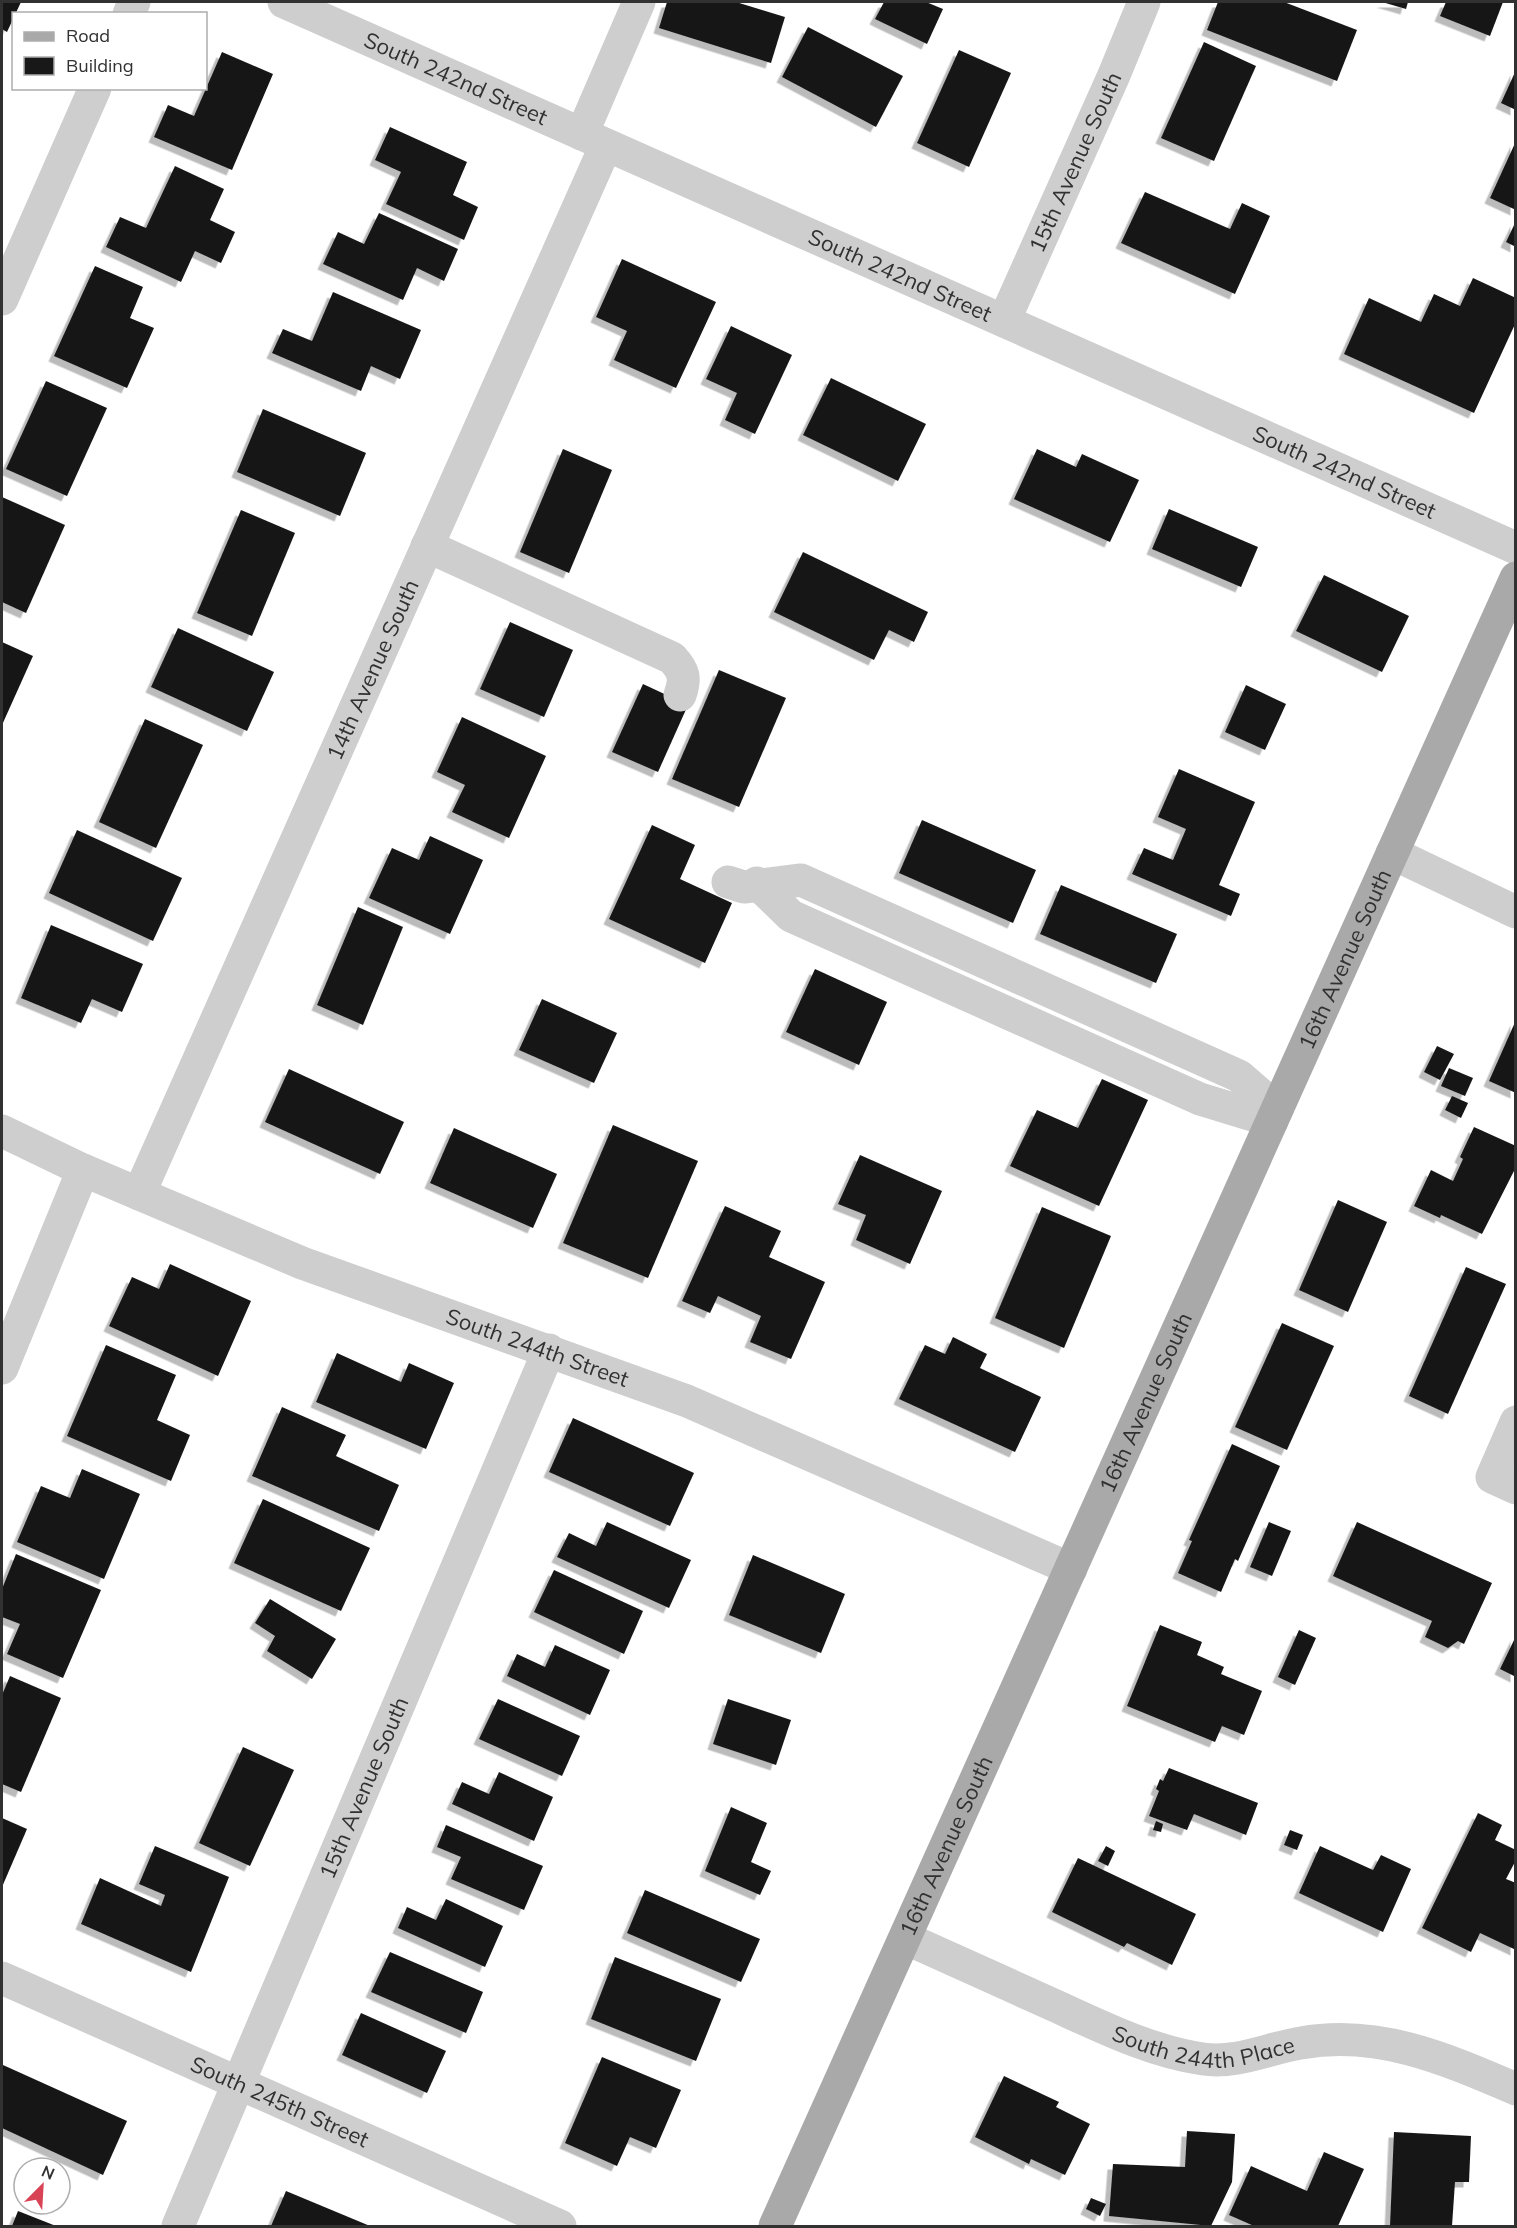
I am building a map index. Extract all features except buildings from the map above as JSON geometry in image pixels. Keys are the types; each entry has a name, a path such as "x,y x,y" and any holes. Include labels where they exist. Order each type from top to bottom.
{"main road":[{"name":"16th Avenue South","path":"775,2226 1515,578"}],"street":[{"name":"South 242nd Street","path":"284,2 1515,548"},
{"name":"14th Avenue South","path":"139,1194 427,546 594,139 639,2"},
{"name":"15th Avenue South","path":"1004,321 1114,75 1144,2"},
{"path":"2,299 94,90"},
{"path":"427,546 672,658 683,669 685,677 680,695"},
{"path":"1392,853 1515,912"},
{"path":"742,883 801,880 1239,1076 1274,1115"},
{"name":"South 244th Street","path":"2,1131 83,1170 302,1263 687,1401 1071,1569"},
{"path":"2,1368 83,1170"},
{"name":"15th Avenue South","path":"178,2226 549,1350"},
{"path":"1504,1482 1515,1422"},
{"name":"South 244th Place","path":"905,1938 1114,2032 1205,2060 1234,2059 1301,2043 1357,2039 1410,2048 1442,2057 1515,2089"},
{"name":"South 245th Street","path":"2,1978 560,2226"}]}
